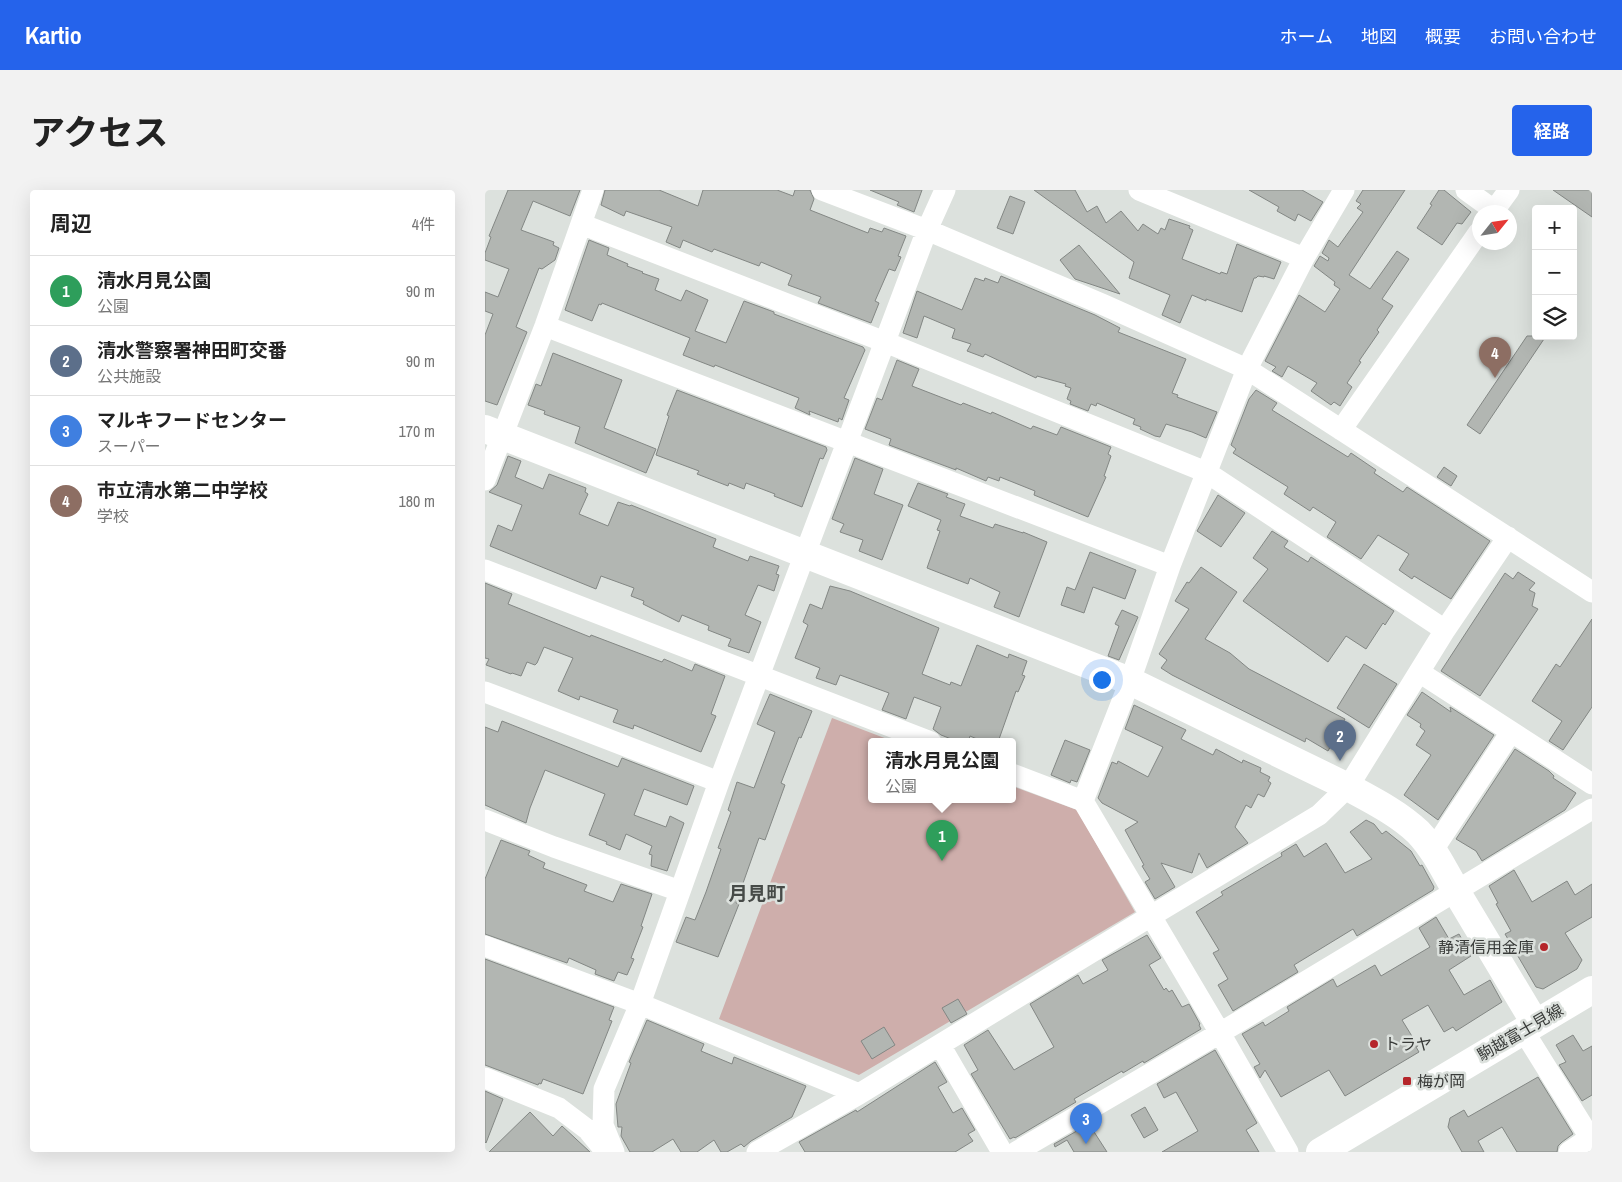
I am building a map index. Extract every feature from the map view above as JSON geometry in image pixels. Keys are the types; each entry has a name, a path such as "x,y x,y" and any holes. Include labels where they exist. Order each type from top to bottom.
{"street":[{"path":"485,480 494,432 545,326 593,190"},
{"path":"822,190 927,230 1104,304 1247,369 1592,592"},
{"path":"614,1152 603,1125 604,1089 640,1004 719,782 927,230 945,190"},
{"path":"1083,802 1130,681 1170,566 1247,369 1304,258 1344,190"},
{"path":"1466,190 1485,205"},
{"path":"1499,205 1509,190"},
{"path":"1153,192 1304,258"},
{"path":"581,224 885,342 1206,472 1445,630"},
{"path":"1341,430 1472,242"},
{"path":"545,326 1170,566"},
{"path":"494,432 1130,681 1348,787 1405,821 1433,850 1591,1140 1569,1152"},
{"path":"757,1152 859,1094 1319,816 1348,787 1445,630 1507,537"},
{"path":"485,570 921,738"},
{"path":"1419,672 1592,784"},
{"path":"485,692 719,782"},
{"path":"1433,850 1511,732"},
{"path":"1016,776 1083,802 1288,1152"},
{"path":"1016,1152 1220,1034 1592,809"},
{"path":"485,820 554,847 680,891"},
{"path":"485,946 640,1004 859,1094"},
{"name":"駒越富士見線","path":"1320,1152 1592,990"},
{"path":"940,1045 1001,1152"},
{"path":"485,1078 559,1108 588,1130 606,1152"}],"shaded area":[{"path":"832,718 884,738 868,738 868,803 1016,803 1016,787 1077,810 1135,912 859,1075 719,1019"}],"building":[{"path":"508,190 580,190 570,216 533,201 521,230 554,242 553,245 559,248 555,260 542,269 539,268 516,327 527,332 497,405 485,401 485,335 493,314 485,311 485,292 498,297 509,269 485,260 485,253 491,237 489,236"},
{"path":"605,190 659,190 698,206 703,190 777,190 793,196 795,190 810,190 814,199 810,210 868,233 870,228 882,232 884,228 906,236 898,256 901,257 895,271 889,269 875,301 879,303 871,323 818,303 821,297 788,285 792,275 761,262 759,266 714,249 712,252 683,240 680,248 666,242 672,227 626,211 624,216 601,205"},
{"path":"870,190 922,190 914,212 897,205 899,202"},
{"path":"1034,190 1075,190 1087,212 1097,206 1106,223 1121,211 1138,231 1143,224 1158,234 1161,228 1165,230 1169,219 1190,226 1189,228 1193,230 1182,259 1220,274 1221,272 1227,274 1237,244 1281,262 1274,279 1264,276 1254,278 1242,312 1192,295 1180,323 1162,315 1170,295 1129,278 1134,262"},
{"path":"1249,190 1302,190 1323,202 1311,221 1298,214 1295,221 1277,211 1279,207"},
{"path":"1363,190 1405,190 1349,275 1370,289 1397,251 1409,259 1382,299 1393,306 1347,383 1352,387 1340,406 1334,402 1331,405 1311,391 1317,383 1288,366 1282,377 1272,371 1276,367 1265,361 1299,295 1325,312 1340,289 1334,285 1335,282 1314,266 1320,256 1328,261 1329,258 1322,253 1329,240 1338,247 1363,212 1357,208 1361,204 1356,201"},
{"path":"1439,190 1444,190 1471,212 1462,224 1457,223 1442,245 1417,228"},
{"path":"1553,190 1592,190 1592,217"},
{"path":"1010,196 1025,202 1013,234 997,228"},
{"path":"589,240 609,248 607,255 628,264 627,266 642,273 659,279 655,290 681,301 686,290 708,300 695,331 726,343 744,301 863,347 865,350 844,398 849,400 842,420 839,418 838,422 809,411 810,415 795,408 799,398 715,365 714,367 683,355 690,338 602,303 601,305 599,304 592,321 565,310"},
{"path":"1079,245 1120,294 1075,279 1060,260"},
{"path":"1001,276 1095,315 1120,328 1118,332 1186,359 1172,393 1178,395 1177,397 1217,412 1206,438 1166,424 1160,437 1155,436 1133,424 1135,419 1097,403 1096,406 1091,404 1088,411 1070,404 1071,401 1067,399 1071,388 1065,386 1066,384 1037,376 1036,378 985,354 983,357 967,351 971,344 952,338 955,329 924,316 917,338 903,333 917,291 962,310 975,278 984,281 985,278 998,283"},
{"path":"1527,336 1532,336 1532,340 1543,340 1480,434 1467,425"},
{"path":"553,353 622,380 604,428 656,449 646,473 575,443 580,427 544,414 545,411 528,405 536,384 541,386"},
{"path":"897,360 919,369 912,386 961,405 963,403 991,414 992,412 1031,429 1033,426 1057,435 1061,427 1111,447 1108,454 1111,456 1104,476 1106,477 1088,517 1034,495 1035,491 1000,477 999,481 988,477 986,481 956,468 956,470 889,445 891,439 865,429 877,398 882,400"},
{"path":"677,390 826,447 827,450 823,459 820,458 802,507 746,483 744,489 729,483 728,486 697,474 699,471 656,455 669,416 667,415"},
{"path":"1256,390 1277,403 1272,410 1348,457 1351,453 1376,470 1374,473 1403,492 1407,487 1490,541 1451,599 1414,576 1412,579 1399,570 1409,554 1378,535 1361,559 1327,537 1336,522 1313,507 1310,511 1284,494 1288,487 1233,453 1236,449 1231,445 1249,399"},
{"path":"508,456 521,461 515,477 543,489 549,474 586,488 585,492 588,494 579,514 608,526 618,502 631,505 716,539 713,547 748,561 750,556 779,566 776,574 779,575 774,591 758,585 745,615 761,622 749,653 728,646 731,639 708,630 709,626 682,615 679,622 643,604 644,601 631,596 634,588 601,576 596,589 490,546 498,525 512,531 522,505 489,492 497,485"},
{"path":"855,458 883,469 874,494 903,505 882,560 859,551 863,540 840,532 844,524 832,519"},
{"path":"1444,467 1457,476 1451,486 1437,477"},
{"path":"918,483 948,494 946,497 965,504 960,516 993,528 995,524 1023,532 1047,542 1019,617 994,607 1000,592 970,578 968,584 927,568 940,531 937,530 941,520 908,506"},
{"path":"1218,495 1245,513 1221,547 1197,531"},
{"path":"1272,531 1288,541 1284,547 1308,562 1311,557 1394,611 1385,625 1383,623 1366,649 1346,636 1328,662 1243,601 1268,569 1253,558"},
{"path":"1090,552 1136,570 1125,599 1093,587 1084,613 1061,605 1067,587 1075,590"},
{"path":"1201,567 1237,592 1205,639 1230,653 1249,669 1345,719 1328,751 1306,738 1305,742 1161,668 1167,660 1159,654 1189,609 1175,601 1187,582 1189,583"},
{"path":"1518,572 1535,583 1529,590 1535,593 1532,606 1538,609 1480,696 1441,671 1505,573 1513,579"},
{"path":"485,583 512,594 508,604 590,637 591,635 662,662 664,659 692,671 695,664 725,676 711,714 716,716 701,752 634,725 633,729 613,722 618,710 580,696 579,700 558,691 573,658 544,647 537,663 535,665 527,662 521,676 486,665 489,659 485,658"},
{"path":"830,586 850,591 939,628 922,674 950,685 951,682 961,686 977,645 1008,658 1009,654 1027,661 1022,675 1025,676 1018,692 1016,691 999,738 975,738 970,736 969,738 949,738 933,729 941,707 914,697 906,719 882,710 889,693 840,675 836,685 816,678 820,668 795,658 808,625 803,622 810,604 822,609"},
{"path":"1122,610 1138,617 1119,660 1108,656 1119,626 1115,624"},
{"path":"1592,619 1592,707 1563,750 1549,741 1562,721 1532,701 1556,664 1560,667"},
{"path":"1364,664 1397,684 1369,728 1337,708"},
{"path":"1422,692 1451,712 1450,707 1494,735 1438,820 1404,795 1431,755 1416,745 1425,731 1420,727 1421,724 1407,715"},
{"path":"770,694 812,711 801,738 799,737 781,783 785,785 765,840 759,838 736,903 739,904 718,957 676,942 686,917 695,920 706,892 721,849 718,848 731,812 728,810 737,782 754,788 775,732 757,724"},
{"path":"1134,705 1186,730 1181,739 1213,755 1216,749 1242,763 1243,760 1261,768 1260,772 1270,777 1268,781 1271,783 1264,797 1258,794 1251,808 1246,805 1235,827 1248,843 1207,868 1199,853 1192,873 1161,863 1175,887 1155,899 1145,882 1150,879 1142,866 1144,865 1125,830 1138,822 1102,803 1098,798 1112,762 1117,764 1118,761 1148,777 1163,747 1125,729"},
{"path":"502,721 618,767 622,758 694,786 687,805 644,789 634,815 666,827 670,816 684,823 667,871 651,866 652,855 649,854 652,846 626,834 620,850 606,844 607,842 589,835 605,794 545,770 526,823 485,805 485,727 498,732"},
{"path":"1065,740 1090,750 1077,782 1071,780 1070,783 1051,775"},
{"path":"1515,749 1549,771 1554,776 1553,778 1576,793 1565,810 1482,861 1476,851 1456,839"},
{"path":"1366,820 1374,824 1382,834 1386,831 1411,851 1420,866 1422,865 1434,887 1433,890 1357,936 1353,929 1294,965 1298,972 1233,1011 1218,985 1228,979 1213,953 1219,950 1196,912 1223,895 1221,892 1282,856 1281,853 1296,844 1304,857 1326,843 1345,873 1372,859 1350,832"},
{"path":"501,840 530,851 528,855 545,863 543,868 587,885 584,891 613,902 621,884 652,894 641,926 643,927 631,958 634,959 627,975 618,972 614,981 595,974 596,970 569,958 567,963 485,934 485,879"},
{"path":"1514,870 1532,902 1567,881 1575,895 1592,884 1592,917 1565,933 1582,960 1577,969 1543,989 1536,987 1505,934 1511,931 1496,904 1498,903 1489,886"},
{"path":"1436,917 1449,939 1459,934 1471,956 1449,970 1464,995 1490,980 1502,1002 1456,1031 1453,1027 1444,1032 1428,1005 1402,1020 1418,1046 1416,1047 1419,1052 1345,1096 1329,1070 1281,1097 1265,1070 1260,1078 1254,1067 1260,1064 1242,1034 1263,1022 1265,1026 1289,1011 1287,1007 1333,979 1337,987 1375,965 1381,976 1430,947 1419,928"},
{"path":"1147,935 1161,958 1149,965 1164,990 1166,988 1169,992 1172,990 1182,1007 1189,1004 1201,1029 1144,1063 1143,1061 1123,1073 1122,1071 1074,1099 1076,1102 1015,1138 1010,1139 971,1074 978,1070 964,1045 988,1030 1014,1070 1054,1047 1030,1004 1078,975 1083,984 1108,970 1102,960"},
{"path":"485,959 614,1007 609,1020 612,1021 583,1094 543,1079 541,1084 539,1083 538,1085 485,1065"},
{"path":"958,999 967,1014 951,1023 942,1008"},
{"path":"647,1020 704,1044 701,1051 732,1064 734,1057 806,1086 792,1117 744,1147 741,1144 727,1152 721,1152 714,1140 697,1152 681,1152 673,1139 652,1152 630,1152 621,1136 622,1127 618,1127 616,1104 631,1063 629,1062"},
{"path":"884,1027 895,1045 872,1059 861,1041"},
{"path":"1573,1035 1583,1051 1592,1046 1592,1095 1582,1101 1559,1065 1566,1062 1556,1045"},
{"path":"1215,1050 1257,1123 1246,1130 1259,1152 1162,1152 1198,1131 1176,1092 1164,1098 1157,1084"},
{"path":"935,1062 947,1082 938,1087 953,1113 962,1108 975,1130 968,1134 973,1141 955,1152 805,1152 799,1142 856,1110 857,1112"},
{"path":"1538,1077 1573,1134 1558,1146 1557,1152 1517,1152 1502,1127 1478,1141 1484,1152 1462,1152 1448,1127 1450,1118 1464,1110 1468,1117"},
{"path":"485,1091 503,1099 486,1143 485,1142"},
{"path":"1145,1107 1158,1130 1144,1138 1131,1115"},
{"path":"530,1112 553,1136 562,1126 590,1152 489,1152"},
{"path":"1089,1124 1107,1152 1074,1152 1067,1140 1055,1147 1054,1144"}],"place":[{"name":"市立清水第二中学校","path":"1495,378"},
{"name":"清水警察署神田町交番","path":"1340,761"},
{"name":"清水月見公園","path":"942,861"},
{"name":"静清信用金庫","path":"1544,947"},
{"name":"トラヤ","path":"1374,1044"},
{"name":"梅が岡","path":"1407,1081"},
{"name":"マルキフードセンター","path":"1086,1144"}],"district":[{"name":"月見町","path":"757,893"}]}
